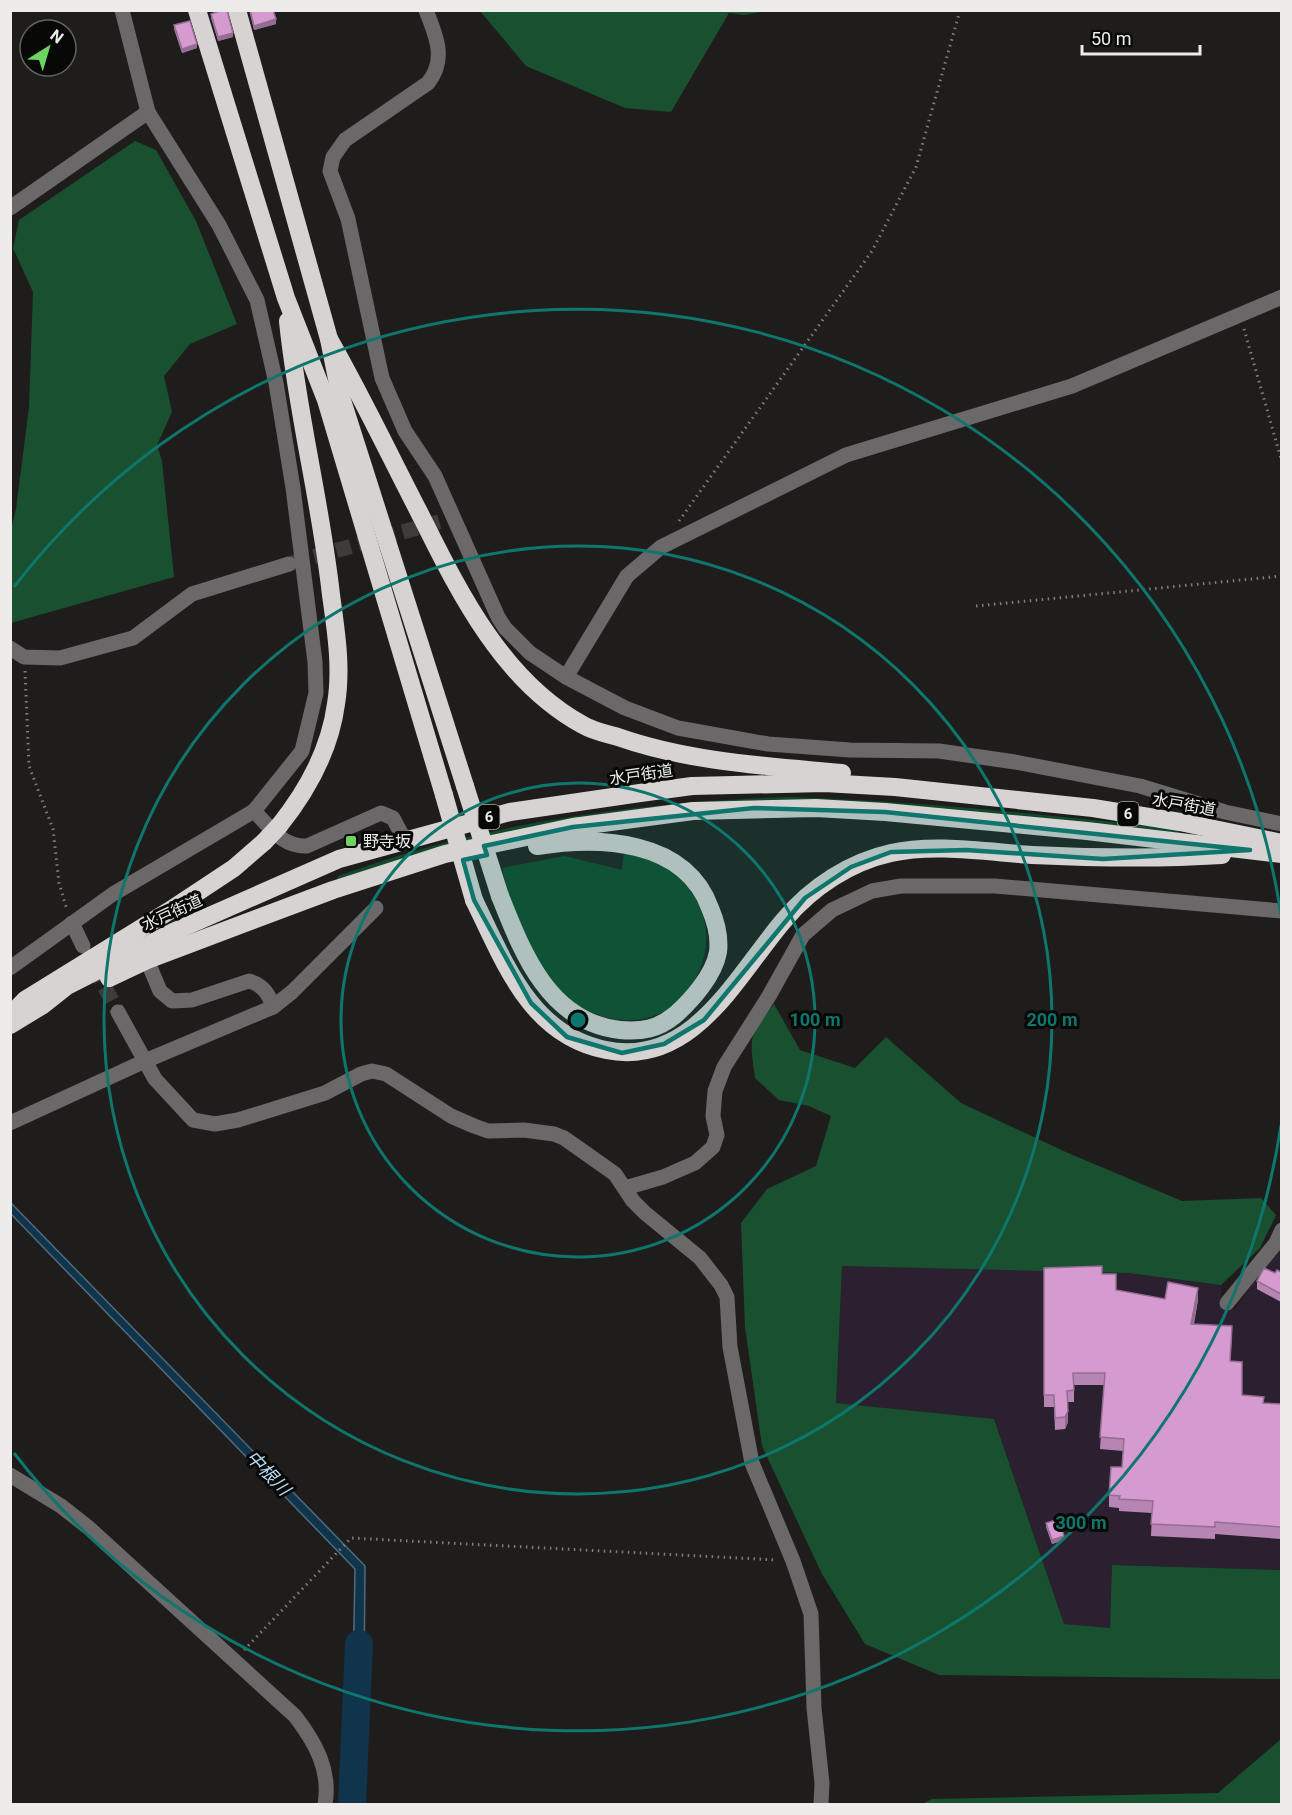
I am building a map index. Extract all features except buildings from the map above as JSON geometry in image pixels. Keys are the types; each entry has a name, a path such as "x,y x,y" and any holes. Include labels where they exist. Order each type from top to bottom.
{"highway":[{"path":"197,10 286,298 326,400 474,900 519,988 544,1019 567,1037 622,1053 664,1044 704,1020 785,919 805,898 851,867 891,852 966,850 1102,859 1212,855 1250,850"},
{"path":"237,10 328,339 340,394 465,786 500,896 519,944 556,999 578,1018 609,1029 649,1030 667,1021 681,1010 701,986 712,969 718,953 719,934 699,885 668,857 647,849 602,842 560,842 390,871"},
{"path":"10,1016 25,1000 234,868 279,826 305,790 321,758 336,704 337,640 325,537 292,368 286,298"},
{"path":"328,339 358,390 443,559 486,634 517,673 584,726 666,753 897,779 973,794"},
{"name":"水戸街道","path":"10,1025 44,1005 67,986 173,932 339,859 404,839 510,812 692,786 824,783 973,794 1094,808 1281,843"},
{"name":"水戸街道","path":"44,1005 77,993 147,960 333,890 444,854 573,827 693,811 816,808 906,814 1087,831 1281,854"}],"street":[{"path":"10,968 113,894 254,811 302,752 308,736 316,693 314,651 293,488 276,383 257,300 214,216 148,112 122,10"},
{"path":"426,10 439,46 435,74 428,83 345,140 333,157 330,171 348,219 382,378 405,431 435,476 449,520 505,628 530,653 566,677 625,708 678,728 768,744 850,750 939,751 1015,762 1140,786 1225,812 1281,824"},
{"path":"10,208 148,112"},
{"path":"566,677 627,576 661,547 846,455 1072,386 1281,297"},
{"path":"10,648 24,657 60,658 133,638 192,594 289,564"},
{"path":"254,811 283,840 300,846 307,846 381,813 393,818 404,839"},
{"path":"625,1188 663,1177 695,1162 713,1147 717,1135 713,1116 715,1091 724,1067 741,1043 803,935 832,910 872,891 901,886 995,886 1281,911"},
{"path":"10,1124 145,1061 273,1007 292,992 376,908"},
{"path":"72,923 83,946"},
{"path":"147,960 160,991 172,1001 192,1000 249,981 262,987 273,1007"},
{"path":"118,1012 155,1079 185,1113 205,1124 238,1120 325,1093 372,1071 386,1074 451,1116 474,1126 489,1131 554,1134 564,1138 615,1174 645,1213 700,1258 721,1285 727,1297 730,1347 752,1463 793,1561 811,1614 814,1708 822,1783 821,1804"},
{"path":"1227,1304 1276,1243 1281,1230"},
{"path":"10,1474 75,1516 295,1716 308,1734 322,1764 326,1781 325,1804"}],"path":[{"path":"661,547 872,251 916,167 960,10"},
{"path":"1240,316 1281,462"},
{"path":"976,606 1281,576"},
{"path":"24,657 29,766 53,829 59,883 72,923"},
{"path":"234,1660 351,1538 793,1561"}],"highlighted area":[{"path":"754,808 885,812 1250,850 1103,859 966,850 891,852 851,867 805,898 704,1020 664,1044 622,1053 567,1037 531,1003 474,900 463,860 487,855 484,846 573,827"}],"shaded area":[{"path":"1281,1245 1281,1570 1112,1565 1110,1629 1064,1624 994,1419 836,1403 842,1265 1128,1273 1221,1285 1222,1300 1234,1310"}],"green space":[{"path":"480,11 767,11 744,15 729,13 671,112 625,108 526,66"},
{"path":"135,141 156,150 196,221 237,324 190,344 164,376 172,412 157,445 162,461 174,577 11,623 11,529 16,509 29,407 33,292 13,248 19,220"},
{"path":"788,797 934,805 1031,814 1176,829 1181,834 726,805 337,880 338,876 448,842 560,818 673,804"},
{"path":"624,852 662,865 689,888 704,918 706,934 701,967 681,999 659,1014 630,1020 615,1019 591,1012 570,999 552,982 525,940 502,868 565,856 622,870"},
{"path":"774,1004 800,1050 855,1068 886,1037 961,1103 1068,1153 1182,1201 1261,1198 1276,1215 1260,1248 1221,1285 1128,1273 842,1266 836,1403 994,1419 1064,1624 1110,1628 1112,1565 1281,1570 1281,1679 939,1675 865,1644 822,1574 762,1446 745,1327 741,1223 767,1189 816,1166 831,1116 809,1106 779,1100 755,1078 752,1038 759,1023"},
{"path":"1281,1739 1281,1804 922,1804 932,1799 1218,1793"}],"water":[{"path":"10,1202 365,1566 364,1682 353,1680 355,1569 11,1214"}],"waterway":[{"name":"中根川","path":"352,1804 359,1644"}],"tunnel":[{"path":"292,563 442,521"},
{"path":"94,967 118,1012"}],"place":[{"name":"野寺坂","path":"351,841"}]}
